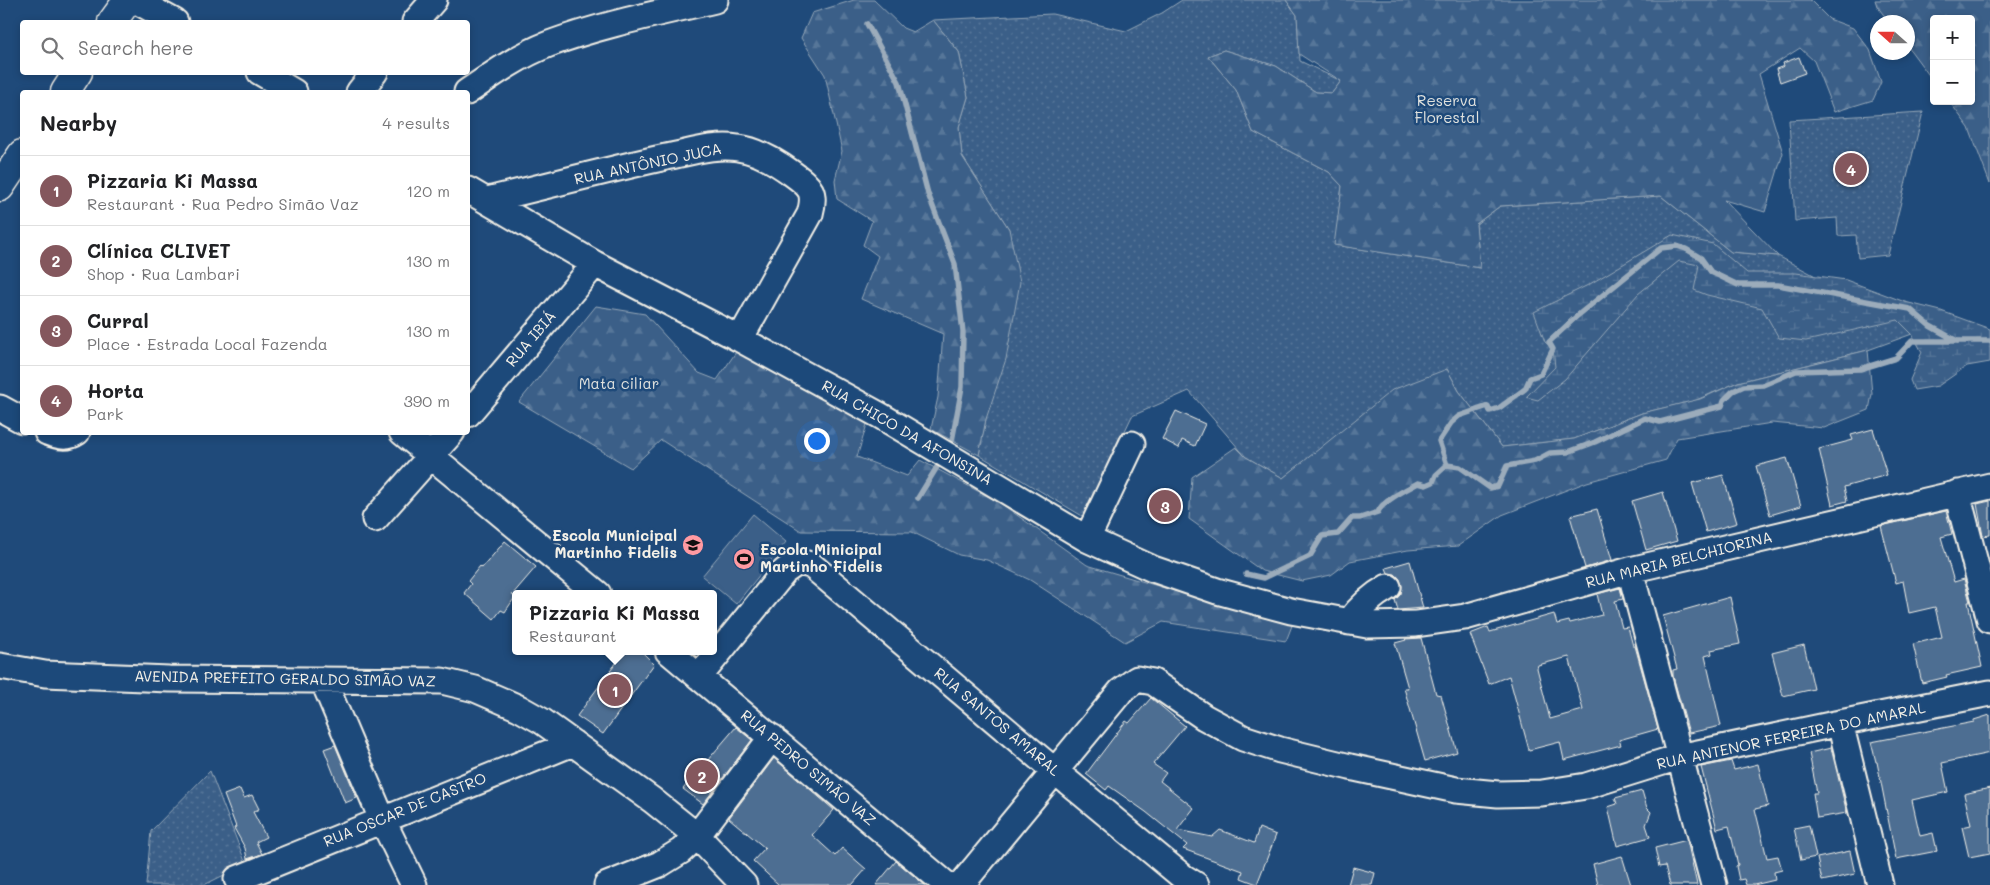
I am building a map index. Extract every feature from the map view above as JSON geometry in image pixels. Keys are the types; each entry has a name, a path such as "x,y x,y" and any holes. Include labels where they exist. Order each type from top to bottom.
{"main road":[{"path":"113,20 128,0"},
{"path":"66,90 76,75"},
{"path":"0,187 20,157"}],"street":[{"path":"135,0 171,20"},
{"path":"417,20 434,0"},
{"path":"470,90 510,64 548,44 621,23 715,0"},
{"path":"265,75 291,90"},
{"path":"361,90 373,75"},
{"name":"RUA ANTÔNIO JUCA","path":"474,196 710,149 738,148 752,152 789,171 805,182 812,192 814,201 812,208 740,339"},
{"name":"RUA CHICO DA AFONSINA","path":"474,196 595,264 740,339 881,416 1087,539 1153,569 1217,591 1291,611 1358,624"},
{"name":"RUA IBIÁ","path":"470,412 595,264"},
{"path":"0,408 20,419"},
{"path":"55,435 59,437 72,435"},
{"path":"405,435 593,590"},
{"path":"375,519 449,435"},
{"path":"1087,539 1132,444"},
{"name":"RUA MARIA BELCHIORINA","path":"1358,624 1416,624 1464,618 1630,570 1990,486"},
{"path":"1957,493 1990,620"},
{"name":"RUA SANTOS AMARAL","path":"717,654 785,571 798,562 811,565 1056,772 1183,877 1196,885"},
{"path":"1630,570 1714,885"},
{"path":"1358,624 1360,607 1388,586"},
{"name":"RUA PEDRO SIMÃO VAZ","path":"673,655 947,885"},
{"name":"RUA SANTOS AMARAL","path":"699,676 716,655"},
{"name":"AVENIDA PREFEITO GERALDO SIMÃO VAZ","path":"0,666 55,674 169,679 442,681 475,688 542,721 652,800 697,836 744,885"},
{"name":"RUA ANTENOR FERREIRA DO AMARAL","path":"1056,772 1121,691 1137,679 1154,682 1204,717 1243,738 1280,750 1456,790 1498,794 1542,793 1586,786 1679,757 1990,693"},
{"path":"324,680 382,819 414,885"},
{"path":"1840,723 1880,885"},
{"path":"607,885 660,864 680,851 697,836 772,737"},
{"name":"RUA OSCAR DE CASTRO","path":"237,878 573,743"},
{"path":"961,885 1056,772"}],"green space":[{"path":"854,0 874,0 903,28 913,32 933,20 959,52 968,97 959,127 962,156 1009,229 1020,282 1006,359 986,419 979,455 931,429 938,397 943,334 861,299 878,256 863,245 872,221 837,199 835,180 842,151 825,75 801,38 812,13"},
{"path":"1182,0 1286,0 1297,15 1300,61 1341,81 1332,93 1316,92 1276,66 1224,50 1208,56 1236,90 1253,132 1329,172 1342,186 1335,245 1480,268 1476,224 1500,206 1661,196 1731,252 1778,256 1898,320 1912,334 1868,350 1738,382 1694,401 1642,413 1574,439 1502,447 1459,391 1447,369 1329,442 1283,478 1246,457 1189,391 1132,416 1084,517 979,455 986,419 1009,229 962,156 959,127 968,97 959,52 933,20 1052,14 1126,31 1162,13"},
{"name":"Reserva Florestal","path":"1286,0 1810,0 1829,19 1853,28 1870,50 1870,60 1873,60 1881,82 1873,100 1834,112 1814,61 1800,48 1759,74 1783,153 1765,212 1724,200 1778,256 1731,252 1661,196 1500,206 1476,224 1480,268 1334,245 1342,186 1329,172 1253,132 1236,90 1208,56 1224,50 1276,66 1316,92 1332,93 1341,81 1299,54 1297,15"},
{"path":"1875,0 1990,0 1990,184 1969,128 1952,105 1975,105 1975,15 1930,15 1930,77 1915,56 1915,15 1884,15"},
{"path":"1923,112 1888,255 1858,258 1856,235 1838,236 1837,218 1795,221 1789,120"},
{"path":"1672,235 1713,244 1747,273 1796,273 1846,280 1905,302 1941,311 1990,329 1990,362 1967,366 1938,386 1914,390 1910,380 1922,352 1912,334 1898,320 1806,341 1779,338 1762,308 1707,295 1694,290 1699,265 1679,261 1638,294 1565,379 1538,400 1526,397 1555,367 1553,349 1545,342 1534,312 1590,284"},
{"name":"Mata ciliar","path":"596,306 645,314 699,373 717,380 736,352 868,421 857,457 907,476 920,460 1000,503 1087,565 1293,623 1286,641 1163,622 1125,642 1030,580 987,560 959,555 912,532 801,531 661,440 631,468 519,402"},
{"path":"1868,350 1872,394 1869,410 1824,428 1772,423 1677,438 1666,460 1587,482 1502,515 1458,546 1408,550 1350,561 1331,575 1302,581 1262,571 1189,519 1192,477 1236,447 1246,457 1283,478 1392,390 1447,369 1459,391 1502,447 1574,439 1642,413 1700,399 1738,382"},
{"name":"Escola Minicipal Martinho Fidelis","path":"753,514 786,542 736,604 702,576"},
{"path":"210,771 246,864 204,885 146,885 151,831"}],"building":[{"path":"1799,57 1805,73 1780,82 1776,69 1784,66 1783,63"},
{"path":"1176,411 1205,424 1195,446 1182,440 1179,448 1162,439"},
{"path":"1873,429 1887,475 1844,487 1847,501 1832,505 1819,449 1853,440 1851,435"},
{"path":"1787,458 1801,506 1770,515 1756,466"},
{"path":"1723,475 1737,523 1706,532 1692,483"},
{"path":"1158,491 1181,504 1171,521 1149,508"},
{"path":"1663,492 1677,541 1646,550 1632,501"},
{"path":"1990,501 1990,535 1983,536 1977,504"},
{"path":"1597,509 1612,560 1585,568 1570,516"},
{"path":"1946,511 1952,534 1941,537 1954,582 1964,579 1982,667 1946,675 1947,677 1922,683 1913,644 1942,637 1935,607 1909,613 1903,581 1896,583 1881,526"},
{"path":"505,541 536,567 516,590 512,590 512,602 505,612 501,610 494,619 464,593 471,584 468,581 480,566 482,568"},
{"path":"1410,561 1423,608 1398,610 1395,600 1401,594 1402,586 1400,579 1395,574 1388,573 1386,568"},
{"path":"1620,588 1623,599 1615,601 1622,628 1628,627 1633,646 1635,646 1658,729 1619,740 1621,745 1564,760 1560,742 1529,750 1509,676 1489,684 1470,634 1488,627 1490,632 1554,614 1557,624 1569,621 1570,623 1602,615 1597,594","holes":["1569,657 1583,710 1550,719 1537,668 1538,665"]},
{"path":"1730,597 1740,644 1711,650 1712,654 1705,656 1721,726 1689,733 1673,676 1673,670 1677,669 1663,616"},
{"path":"1421,638 1436,694 1441,695 1457,752 1425,761 1404,688 1408,688 1395,643 1405,639"},
{"path":"1804,645 1814,689 1783,696 1772,653"},
{"path":"622,655 645,655 654,664 603,734 577,716"},
{"path":"1151,698 1185,726 1153,764 1166,773 1160,781 1194,808 1177,830 1212,837 1220,830 1254,843 1259,828 1276,835 1257,884 1241,878 1243,871 1183,849 1187,845 1146,812 1109,786 1106,790 1086,774 1126,721 1129,723"},
{"path":"1990,715 1990,753 1942,763 1948,792 1912,800 1920,836 1933,833 1937,851 1896,859 1877,762 1871,742 1974,722 1974,720"},
{"path":"736,727 752,740 703,804 683,789"},
{"path":"335,745 357,798 345,803 324,749"},
{"path":"1831,748 1847,813 1817,818 1813,793 1817,793 1809,753"},
{"path":"774,758 834,810 812,835 835,856 842,848 866,869 852,885 779,885 753,861 765,848 729,818"},
{"path":"1731,761 1734,770 1758,764 1768,806 1755,809 1767,858 1778,856 1782,870 1774,872 1775,880 1746,885 1744,879 1739,880 1736,866 1738,865 1729,826 1717,829 1701,767"},
{"path":"1990,788 1990,853 1969,857 1962,827 1971,825 1964,794"},
{"path":"240,789 244,798 252,795 259,809 253,812 266,837 256,842 262,854 247,859 245,848 234,828 236,827 224,795"},
{"path":"1642,791 1647,808 1651,812 1646,825 1650,837 1617,846 1608,807 1617,804 1615,798"},
{"path":"1809,825 1816,857 1801,860 1794,828"},
{"path":"1687,840 1697,885 1670,885 1665,866 1659,867 1655,848"},
{"path":"1850,851 1855,874 1822,881 1817,858"},
{"path":"1622,856 1631,885 1598,885 1593,864"},
{"path":"896,861 925,885 876,885"},
{"path":"1353,867 1375,873 1372,885 1348,885"}],"waterway":[{"path":"867,24 899,82 928,194 955,264 963,332 962,387 952,441"},
{"path":"1246,574 1264,578 1310,556 1322,536 1338,534 1352,518 1360,518 1378,512 1384,504 1418,483 1426,485 1433,482 1436,475 1447,465 1439,441 1451,423 1459,416 1488,406 1490,411 1499,408 1525,389 1530,378 1541,374 1553,349 1549,342 1577,316 1661,248 1677,246 1686,249 1701,258 1711,272 1738,285 1778,285 1910,309 1930,326 1957,341"},
{"path":"1447,465 1460,467 1490,488 1498,486 1507,466 1535,461 1550,453 1568,452 1595,442 1645,418 1660,422 1722,406 1724,400 1733,391 1744,386 1763,385 1796,371 1860,369 1896,358 1912,341 1990,341"},
{"path":"918,498 937,467"}],"place":[{"name":"Horta","path":"1851,169"},
{"name":"Curral","path":"1165,506"},
{"name":"Escola Municipal Martinho Fidelis","path":"693,545"},
{"name":"Escola Minicipal Martinho Fidelis","path":"744,559"},
{"name":"Pizzaria Ki Massa","path":"615,690"},
{"name":"Clínica CLIVET","path":"702,776"}]}
